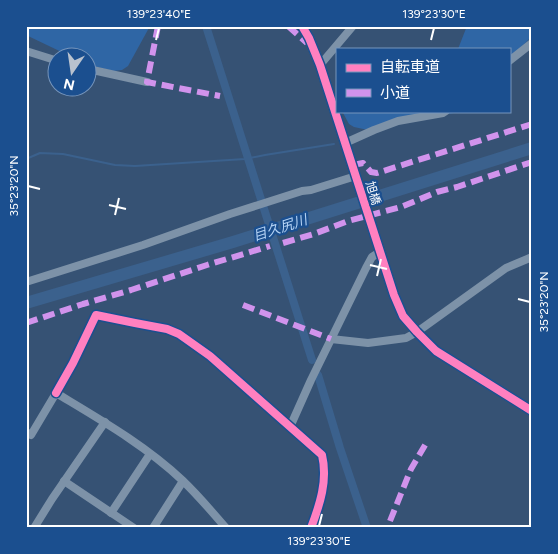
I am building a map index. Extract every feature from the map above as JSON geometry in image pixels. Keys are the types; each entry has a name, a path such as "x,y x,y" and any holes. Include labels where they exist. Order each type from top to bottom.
{"street":[{"name":"旭橋","path":"302,26 320,65 394,295 403,316 436,352 532,411"},
{"path":"320,65 353,26"},
{"path":"510,61 532,43"},
{"path":"26,51 48,58"},
{"path":"98,71 148,82"},
{"path":"345,143 398,121 444,112"},
{"path":"26,282 143,245 230,214 356,177"},
{"path":"290,427 372,257 380,252"},
{"path":"332,339 368,343 406,338 506,268 532,257"},
{"path":"26,443 29,433 56,393 73,363 96,314 167,329 179,334 210,356 322,455 324,478 320,504 312,528"},
{"path":"56,393 105,422 150,454 184,481 226,528"},
{"path":"26,526 33,528 105,422"},
{"path":"111,513 150,454"},
{"path":"64,481 134,528"},
{"path":"153,528 184,481"}],"shaded area":[{"path":"26,26 150,26 128,66 122,70 113,71 98,67 98,48 53,48 26,35"},
{"path":"467,26 532,26 532,36 510,59 510,48 458,48"},
{"path":"343,112 455,112 411,119 368,130 349,124"}],"waterway":[{"path":"206,26 312,360"},
{"path":"26,159 40,153 63,154 115,165 135,166 245,159 334,144"},
{"name":"目久尻川","path":"26,303 233,242 532,148"},
{"path":"318,375 367,528"}],"marked path":[{"path":"158,26 147,82 220,96"},
{"path":"288,26 307,43"},
{"path":"353,166 363,163 371,172 377,173 532,124"},
{"path":"283,243 348,221 401,207 437,192 532,162"},
{"path":"26,323 270,246"},
{"path":"243,305 331,339"},
{"path":"390,521 411,469 428,440"}],"cycle path":[{"path":"302,26 320,65 394,295 403,316 436,351 532,411"},
{"path":"56,393 96,315 167,329 179,334 210,356 322,455 324,483 311,528"}]}
